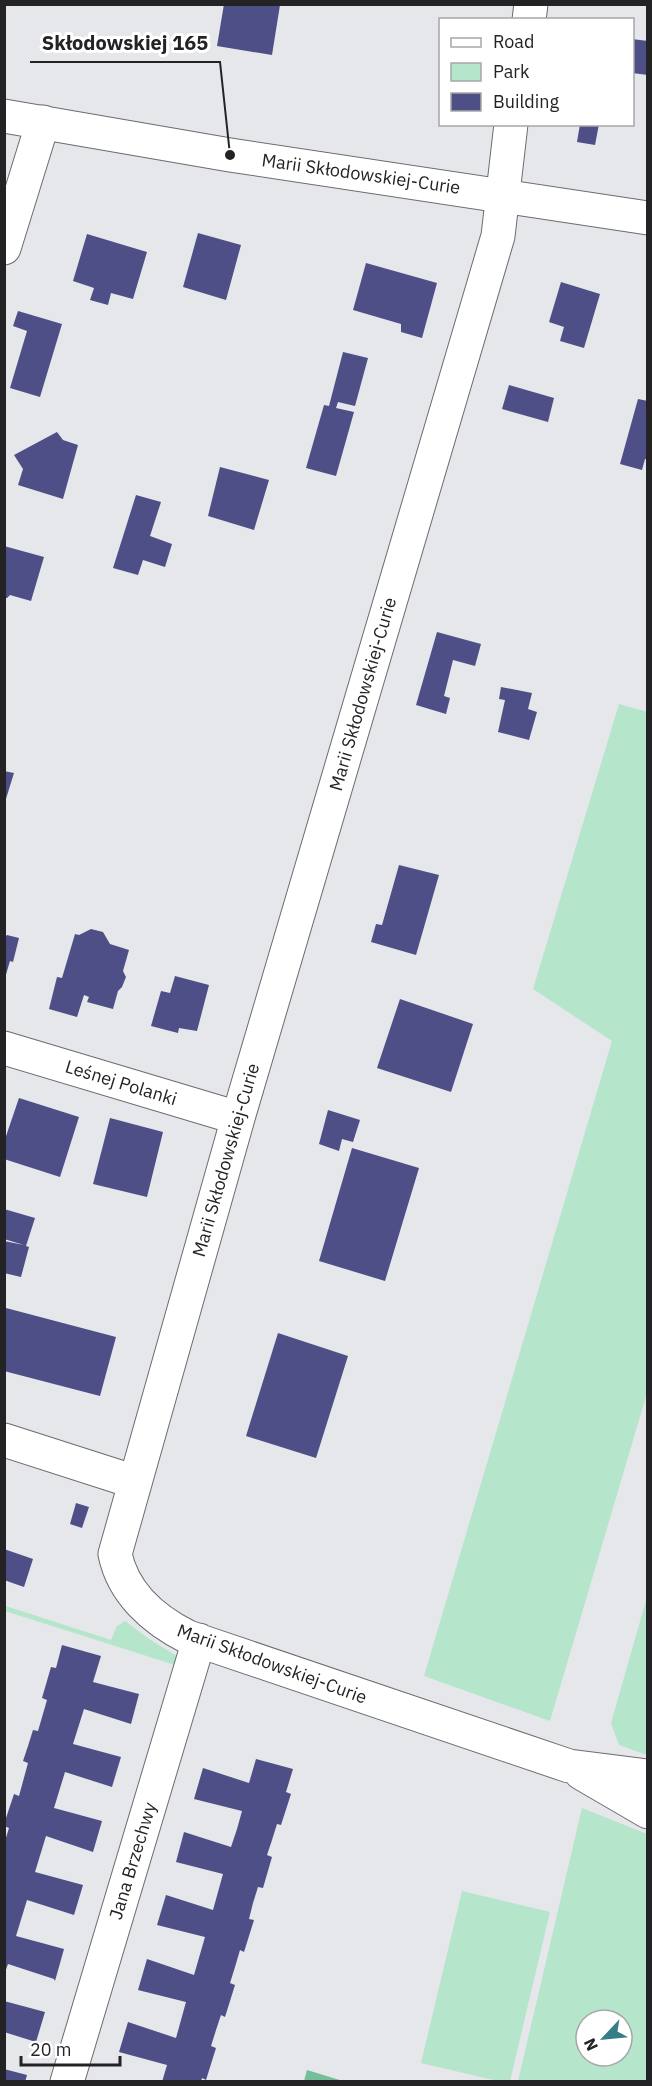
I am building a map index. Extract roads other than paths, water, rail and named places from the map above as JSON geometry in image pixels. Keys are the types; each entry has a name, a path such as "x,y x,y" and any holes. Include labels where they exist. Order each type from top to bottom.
{"street":[{"name":"Marii Skłodowskiej-Curie","path":"4,116 230,155 648,218"},
{"path":"4,248 43,122"},
{"name":"Marii Skłodowskiej-Curie","path":"511,126 498,236 238,1118 115,1554 118,1568 128,1588 148,1610 167,1625 199,1640 569,1766 648,1776"},
{"name":"Leśnej Polanki","path":"4,1048 238,1118"},
{"path":"4,1440 135,1482"},
{"name":"Jana Brzechwy","path":"67,2082 199,1640"},
{"path":"569,1766 648,1812"}],"place":[{"name":"Skłodowskiej 165","path":"230,155"}]}
